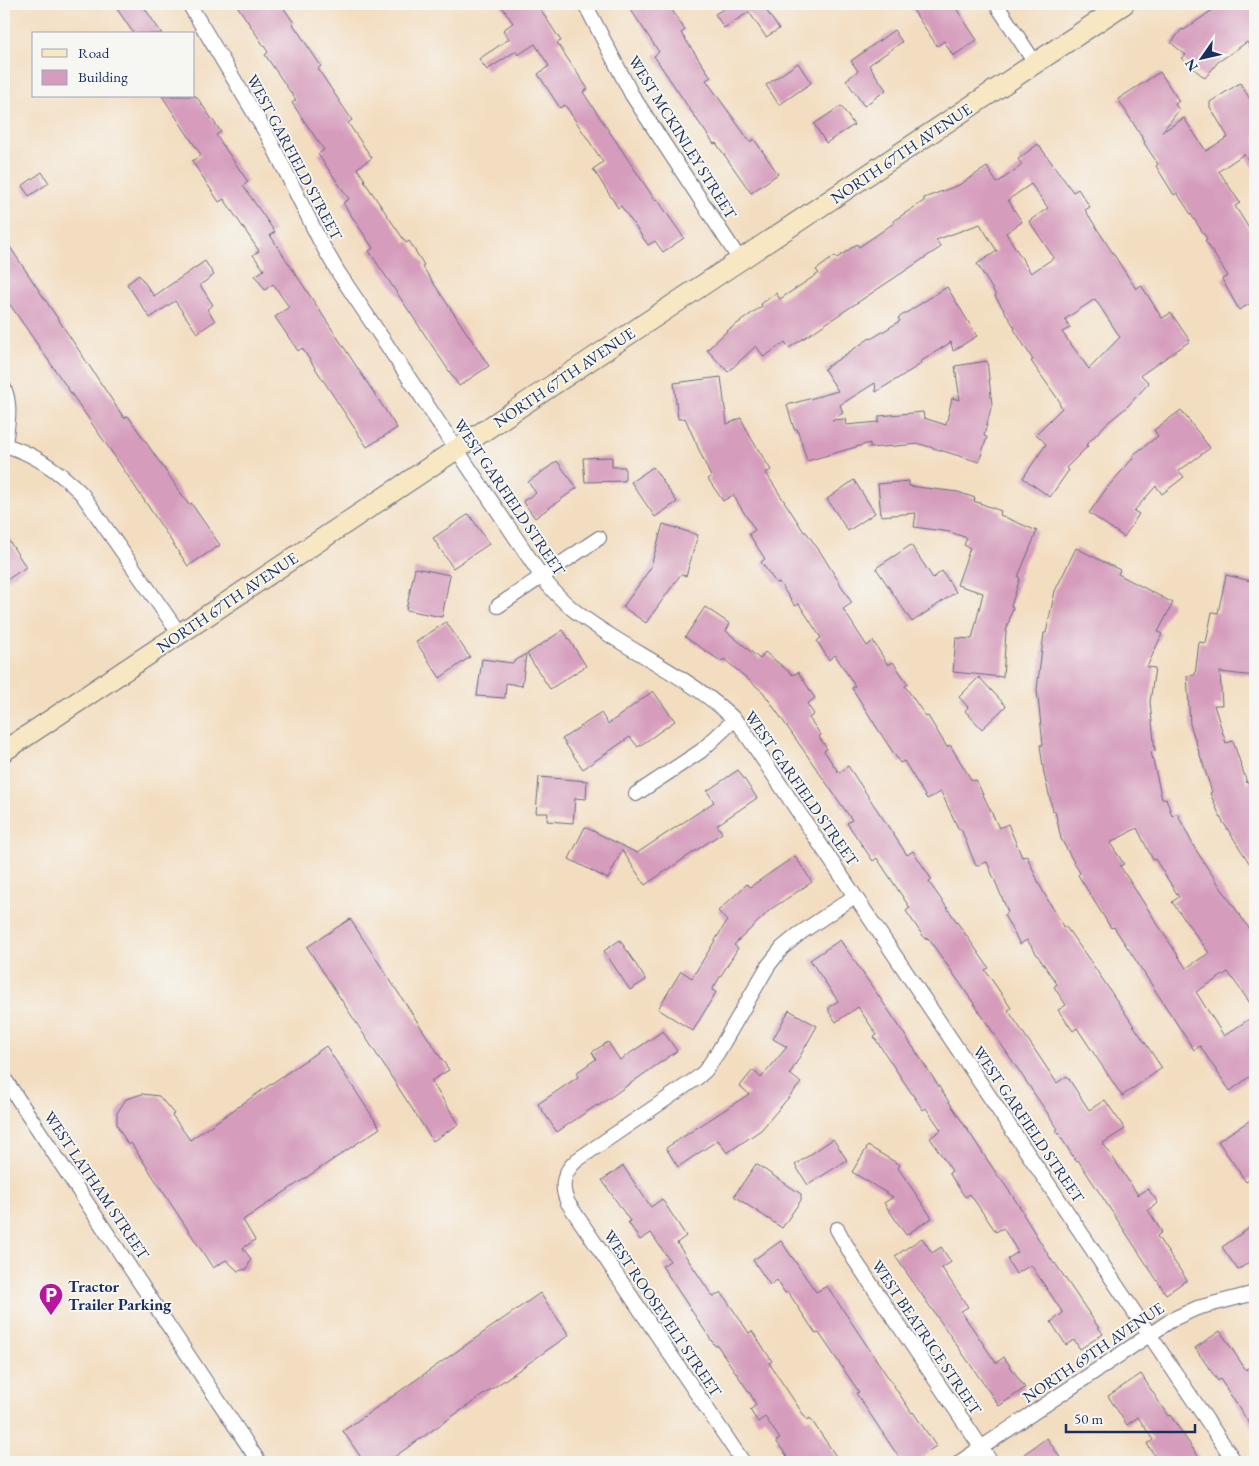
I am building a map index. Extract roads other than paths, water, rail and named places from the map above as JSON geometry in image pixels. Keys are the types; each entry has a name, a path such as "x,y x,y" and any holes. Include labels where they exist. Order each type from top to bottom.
{"main road":[{"name":"NORTH 67TH AVENUE","path":"4,751 1124,4"}],"street":[{"name":"WEST GARFIELD STREET","path":"189,4 269,138 320,241 338,272 542,577 573,611 718,704 748,737 1235,1462"},
{"name":"WEST MCKINLEY STREET","path":"585,4 632,95 740,260"},
{"path":"996,4 1036,63"},
{"path":"4,388 8,397 8,416 4,445 15,448 64,476 82,494 179,633"},
{"path":"498,606 599,538"},
{"path":"636,794 701,751 734,720"},
{"name":"WEST ROOSEVELT STREET","path":"742,1462 568,1203 563,1188 564,1180 566,1172 577,1160 688,1085 705,1071 768,966 782,948 799,934 855,896"},
{"name":"WEST LATHAM STREET","path":"4,1078 259,1462"},
{"name":"WEST BEATRICE STREET","path":"837,1229 854,1259 991,1462"},
{"name":"NORTH 69TH AVENUE","path":"960,1462 1173,1319 1188,1311 1255,1293"}],"place":[{"name":"Tractor Trailer Parking","path":"51,1316"}]}
